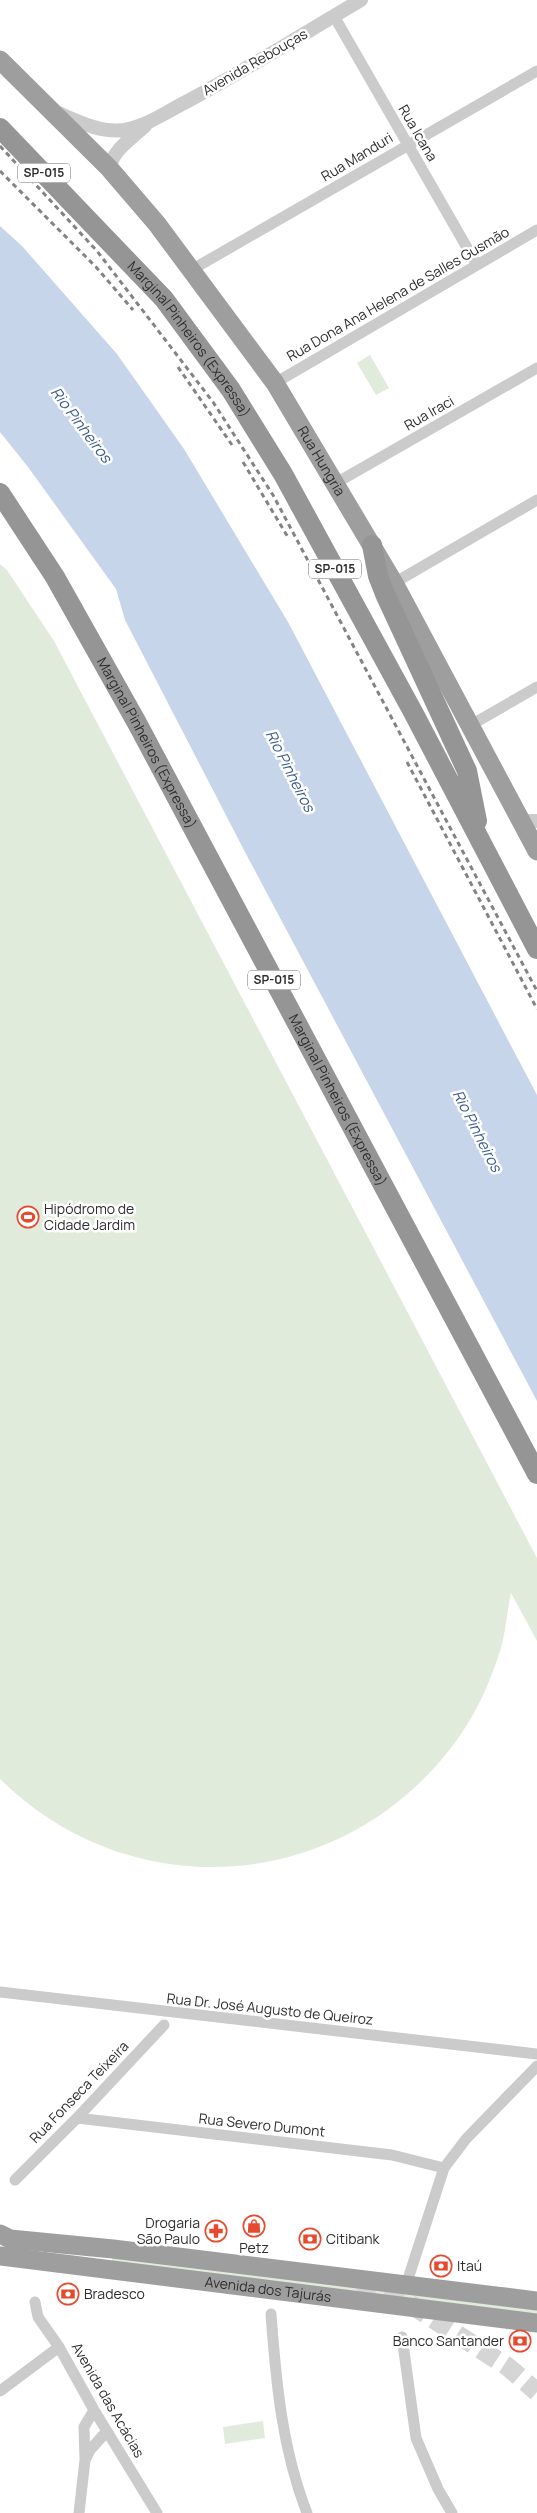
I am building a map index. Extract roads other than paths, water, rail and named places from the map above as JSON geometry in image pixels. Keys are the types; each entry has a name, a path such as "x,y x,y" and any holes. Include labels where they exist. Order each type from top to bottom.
{"highway":[{"name":"Rua Hungria","path":"0,60 109,168 193,269 275,383 394,583 471,725 529,821 535,841"},
{"name":"Marginal Pinheiros (Expressa)","path":"0,128 164,299 231,390 283,474 481,840 537,949"},
{"name":"Marginal Pinheiros (Expressa)","path":"0,493 55,577 137,723 537,1474"},
{"path":"372,545 378,576 385,594 467,771 481,840"},
{"name":"Avenida dos Tajurás","path":"5,2237 537,2301"},
{"name":"Avenida dos Tajurás","path":"0,2256 537,2323"}],"street":[{"name":"Avenida Rebouças","path":"109,168 114,154 120,146 149,122 361,0"},
{"name":"Rua Icana","path":"334,16 477,265"},
{"name":"Rua Manduri","path":"193,269 537,71"},
{"name":"Avenida Rebouças","path":"51,110 86,125 112,130 124,130 149,122"},
{"name":"Rua Dona Ana Helena de Salles Gusmão","path":"275,383 537,230"},
{"name":"Rua Iraci","path":"336,484 537,368"},
{"path":"394,583 537,500"},
{"path":"471,725 537,687"},
{"name":"Rua Dr. José Augusto de Queiroz","path":"0,1992 537,2054"},
{"name":"Rua Fonseca Teixeira","path":"15,2180 77,2118 164,2025"},
{"path":"406,2285 444,2168 466,2139 537,2066"},
{"name":"Rua Severo Dumont","path":"77,2118 392,2155 444,2168"},
{"name":"Avenida das Acácias","path":"35,2302 38,2317 59,2347 94,2410 157,2513"},
{"path":"271,2314 279,2404 288,2453 307,2513"},
{"path":"402,2337 416,2438 438,2489 452,2513"},
{"path":"0,2391 59,2347"},
{"path":"79,2513 85,2460 84,2427 94,2410"},
{"path":"85,2460 90,2450 107,2431"}],"water":[{"name":"Rio Pinheiros","path":"0,226 22,246 117,354 184,449 288,622 537,1095 537,1401 245,852 125,620 116,589 28,467 0,432"}],"tunnel":[{"path":"357,2288 381,2291 410,2304 508,2367 537,2392"}],"railway":[{"path":"0,146 97,251 213,402 273,495 537,991"},
{"path":"0,171 96,267 133,310"},
{"path":"178,367 232,445"},
{"path":"243,462 289,539"},
{"path":"407,762 537,1009"}],"place":[{"name":"Hipódromo de Cidade Jardim","path":"28,1217"},
{"name":"Petz","path":"254,2226"},
{"name":"Drogaria São Paulo","path":"216,2231"},
{"name":"Citibank","path":"310,2239"},
{"name":"Itaú","path":"441,2266"},
{"name":"Bradesco","path":"68,2294"},
{"name":"Banco Santander","path":"520,2341"}]}
